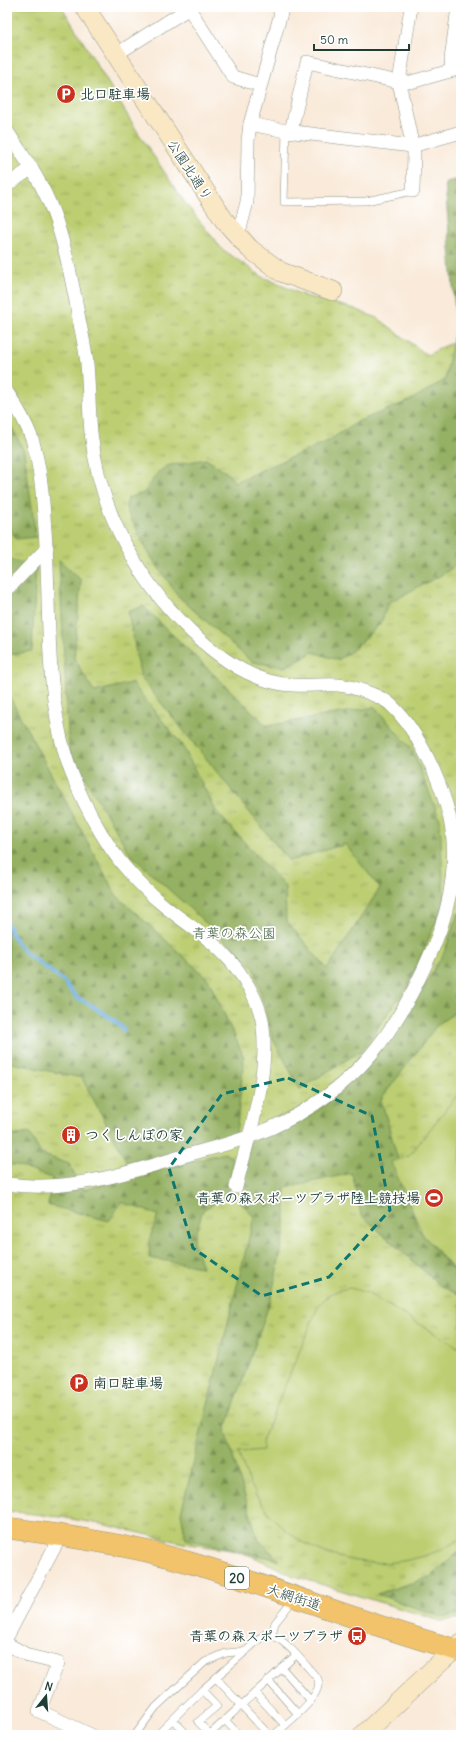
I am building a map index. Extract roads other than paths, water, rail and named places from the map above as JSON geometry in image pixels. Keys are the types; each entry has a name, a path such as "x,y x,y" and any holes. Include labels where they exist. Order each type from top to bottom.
{"main road":[{"name":"大網街道","path":"7,1528 61,1535 150,1552 459,1648"}],"street":[{"name":"公園北通り","path":"85,7 197,181 224,220 250,249 281,272 333,291"},
{"path":"115,55 189,7 233,77 260,85"},
{"path":"238,236 247,202 248,141 250,124 281,13 278,7"},
{"path":"411,7 399,82 412,146 413,192"},
{"path":"288,131 307,62 399,82 411,82 457,69 451,59 458,7"},
{"path":"250,124 288,131 412,146 461,132"},
{"path":"7,131 32,168 53,210 73,290 87,364 92,437 100,485 132,558 166,607 208,646 242,670 270,682 305,686 339,685 357,689 387,702 417,739 435,775 448,807 453,844 451,896 437,940 419,982 401,1014 378,1048 353,1075 316,1103 272,1128 248,1137 125,1174 78,1184 20,1186 7,1184"},
{"path":"7,185 32,168"},
{"path":"7,392 21,414 31,437 38,463 44,501 47,548 52,685 57,723 65,755 74,780 94,821 129,872 160,903 225,954 253,993 263,1024 264,1059 236,1187"},
{"path":"7,590 47,548"},
{"path":"7,1637 61,1535"},
{"path":"7,1644 29,1656 58,1663 39,1711 91,1735"},
{"path":"363,1735 459,1648"}],"lane":[{"path":"288,131 284,202 366,201 413,192"},
{"path":"272,1634 275,1623 295,1597"},
{"path":"157,1735 202,1690 265,1634 272,1634 281,1640 318,1679 320,1684 319,1690 311,1700 274,1735"},
{"path":"135,1735 156,1708 206,1662 226,1653 246,1651"},
{"path":"202,1690 217,1706 198,1722 209,1735 296,1655"},
{"path":"282,1668 311,1700"},
{"path":"216,1678 268,1735"},
{"path":"268,1680 297,1713"},
{"path":"255,1693 285,1725"},
{"path":"173,1720 188,1735"},
{"path":"225,1720 239,1735"}],"waterway":[{"path":"7,924 16,942 26,953 62,980 77,998 114,1020 124,1030"}],"place":[{"name":"北口駐車場","path":"66,94"},
{"name":"つくしんぼの家","path":"71,1135"},
{"name":"青葉の森スポーツプラザ陸上競技場","path":"434,1198"},
{"name":"南口駐車場","path":"79,1383"},
{"name":"青葉の森スポーツプラザ","path":"357,1636"}],"park label":[{"name":"青葉の森公園","path":"234,933"}]}
